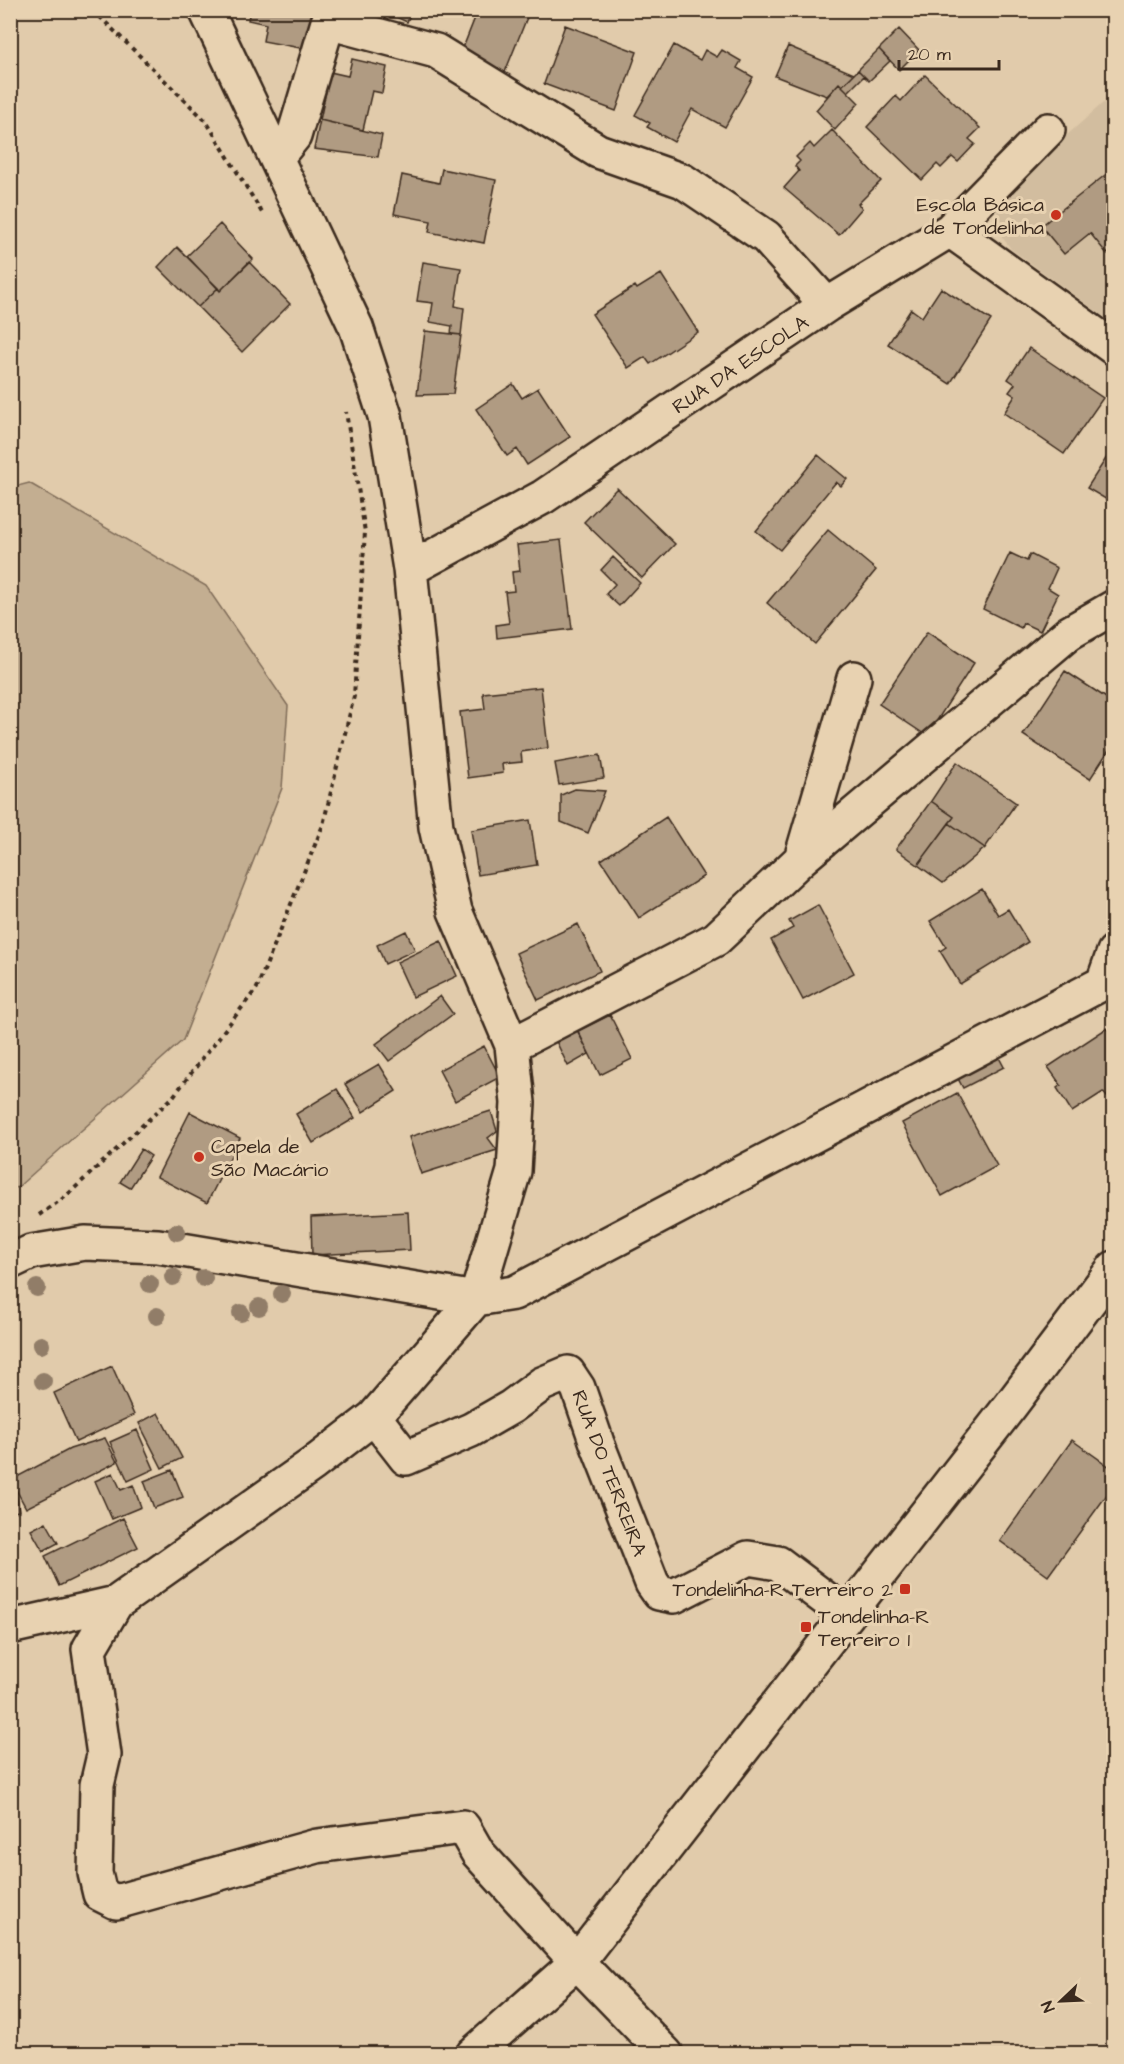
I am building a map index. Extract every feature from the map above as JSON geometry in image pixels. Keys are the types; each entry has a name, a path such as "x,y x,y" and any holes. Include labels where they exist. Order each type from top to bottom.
{"street":[{"path":"10,1627 116,1603 313,1464 374,1417 476,1299 514,1171 518,1104 512,1045 455,910 435,827 410,569 385,416 356,327 206,10"},
{"path":"276,158 294,136 328,22 436,51 598,151 683,181 766,237 827,305"},
{"name":"RUA DA ESCOLA","path":"410,569 543,497 827,305 950,230 1048,130"},
{"path":"950,230 1113,348"},
{"path":"512,1045 716,939 801,859 1069,633 1113,607"},
{"path":"801,859 854,678"},
{"path":"10,1262 31,1252 85,1243 158,1246 476,1299 514,1293 1103,983 1113,952"},
{"path":"473,2054 577,1962 1011,1405 1113,1268"},
{"name":"RUA DO TERREIRA","path":"374,1417 406,1458 471,1431 511,1407 542,1384 568,1373 578,1388 652,1583 659,1593 674,1596 748,1558 778,1563 848,1615"},
{"path":"116,1603 89,1649 104,1755 98,1785 95,1873 100,1894 116,1902 317,1846 463,1827 478,1853 577,1962 666,2054"}],"path":[{"path":"93,10 206,121 265,218"},
{"path":"38,1216 65,1197 172,1098 257,988 323,825 354,696 365,532 344,403"}],"shaded area":[{"name":"Escola Básica de Tondelinha","path":"1103,103 1113,104 1113,323 1011,249 1002,237 997,208 1003,192"},
{"path":"29,483 206,586 288,706 282,788 183,1040 11,1191 10,488"}],"building":[{"path":"250,10 313,10 306,49 263,41 266,24 248,20"},
{"path":"381,10 412,10 407,22"},
{"path":"478,10 530,10 505,72 465,56 467,50 463,48"},
{"path":"565,25 637,52 616,111 544,84"},
{"path":"899,29 919,50 899,70 879,49"},
{"path":"674,45 700,60 705,50 717,57 722,50 741,61 737,68 753,77 725,127 692,109 674,142 647,127 650,123 635,115"},
{"path":"788,46 854,74 842,86 839,83 827,96 775,76"},
{"path":"879,49 890,61 869,81 858,70"},
{"path":"352,59 387,67 382,93 372,91 363,130 320,120 330,72 348,76"},
{"path":"858,70 864,76 848,92 842,86"},
{"path":"925,75 980,128 969,139 975,144 958,162 952,157 941,168 937,164 922,180 867,127 896,96 901,101"},
{"path":"839,83 859,103 835,130 816,110"},
{"path":"320,120 382,135 378,157 314,149"},
{"path":"832,130 881,181 858,204 862,208 839,235 784,188 799,171 795,166 800,161 796,157 810,143 814,148"},
{"path":"1114,168 1114,248 1107,254 1090,233 1064,254 1041,226"},
{"path":"442,169 496,180 484,243 429,232 431,221 394,214 402,175 439,183"},
{"path":"220,224 253,259 220,291 187,256"},
{"path":"177,247 218,288 198,307 158,267"},
{"path":"249,262 290,304 242,352 198,307 218,288 220,291"},
{"path":"423,262 461,268 455,306 464,308 461,335 451,334 452,326 430,322 433,303 417,301"},
{"path":"661,274 698,332 650,364 645,357 628,368 592,314 635,286 637,289"},
{"path":"941,288 991,320 950,384 888,344 911,309 922,317"},
{"path":"425,331 461,335 453,394 417,395"},
{"path":"1029,348 1103,398 1064,454 1004,413 1015,396 1009,392 1015,384 1008,379"},
{"path":"513,384 522,398 538,388 570,437 527,465 517,449 507,456 476,409"},
{"path":"1114,446 1114,504 1087,488"},
{"path":"818,455 847,479 841,486 836,482 780,550 756,531"},
{"path":"617,488 675,544 642,578 584,522"},
{"path":"828,530 876,570 815,644 767,603"},
{"path":"561,540 572,629 497,638 496,625 509,623 505,592 514,591 512,572 520,571 517,545"},
{"path":"1010,553 1027,561 1030,554 1057,568 1048,588 1058,594 1040,631 1023,623 1021,628 983,609"},
{"path":"613,557 640,583 619,606 606,594 615,584 601,570"},
{"path":"927,632 974,663 927,736 879,704"},
{"path":"1065,671 1114,703 1114,742 1090,779 1023,735"},
{"path":"541,687 548,748 521,752 522,762 502,764 503,773 468,778 460,712 485,709 483,693"},
{"path":"600,755 604,778 559,785 555,763"},
{"path":"957,762 1016,803 985,848 949,823 954,817 931,801"},
{"path":"575,789 605,791 588,833 561,822 561,795"},
{"path":"931,801 954,817 918,865 896,849"},
{"path":"666,817 704,876 639,918 601,860"},
{"path":"530,820 537,865 478,875 471,830"},
{"path":"949,823 985,848 943,883 918,865"},
{"path":"982,889 998,915 1008,909 1028,942 960,984 940,951 946,947 930,921"},
{"path":"818,905 854,973 803,1000 771,940 793,928 789,921"},
{"path":"578,924 600,971 538,1000 516,953"},
{"path":"406,931 415,950 385,964 377,945"},
{"path":"441,941 457,976 413,997 397,962"},
{"path":"440,996 453,1014 389,1061 376,1044"},
{"path":"610,1015 632,1059 600,1075 578,1031"},
{"path":"576,1028 589,1054 568,1066 555,1039"},
{"path":"1107,1028 1114,1038 1114,1092 1107,1097 1103,1092 1072,1112 1057,1088 1061,1085 1048,1067"},
{"path":"484,1046 500,1077 455,1101 439,1070"},
{"path":"994,1048 1004,1067 963,1088 953,1069"},
{"path":"379,1064 396,1091 363,1112 345,1084"},
{"path":"337,1089 355,1118 313,1143 296,1114"},
{"path":"957,1093 997,1166 942,1196 902,1123"},
{"path":"491,1111 497,1131 488,1138 497,1150 421,1174 409,1137"},
{"name":"Capela de São Macário","path":"190,1112 240,1138 207,1203 157,1177"},
{"path":"141,1149 151,1156 130,1188 120,1182"},
{"path":"408,1212 410,1250 312,1255 311,1217"},
{"path":"112,1366 134,1415 76,1442 54,1393"},
{"path":"158,1413 182,1458 162,1468 139,1423"},
{"path":"137,1430 154,1469 128,1481 110,1442"},
{"path":"105,1438 117,1462 26,1508 11,1480 70,1449"},
{"path":"1072,1440 1114,1470 1114,1485 1048,1576 1000,1541"},
{"path":"172,1470 183,1497 154,1508 144,1481"},
{"path":"113,1473 121,1490 133,1485 141,1507 112,1519 95,1481"},
{"path":"16,1492 19,1511 10,1513 10,1493"},
{"path":"123,1518 138,1547 59,1586 45,1556"},
{"path":"46,1522 58,1543 43,1551 31,1530"}],"place":[{"name":"Escola Básica de Tondelinha","path":"1056,215"},
{"name":"Capela de São Macário","path":"199,1157"},
{"name":"Tondelinha-R Terreiro 2","path":"905,1589"},
{"name":"Tondelinha-R Terreiro 1","path":"806,1627"}]}
